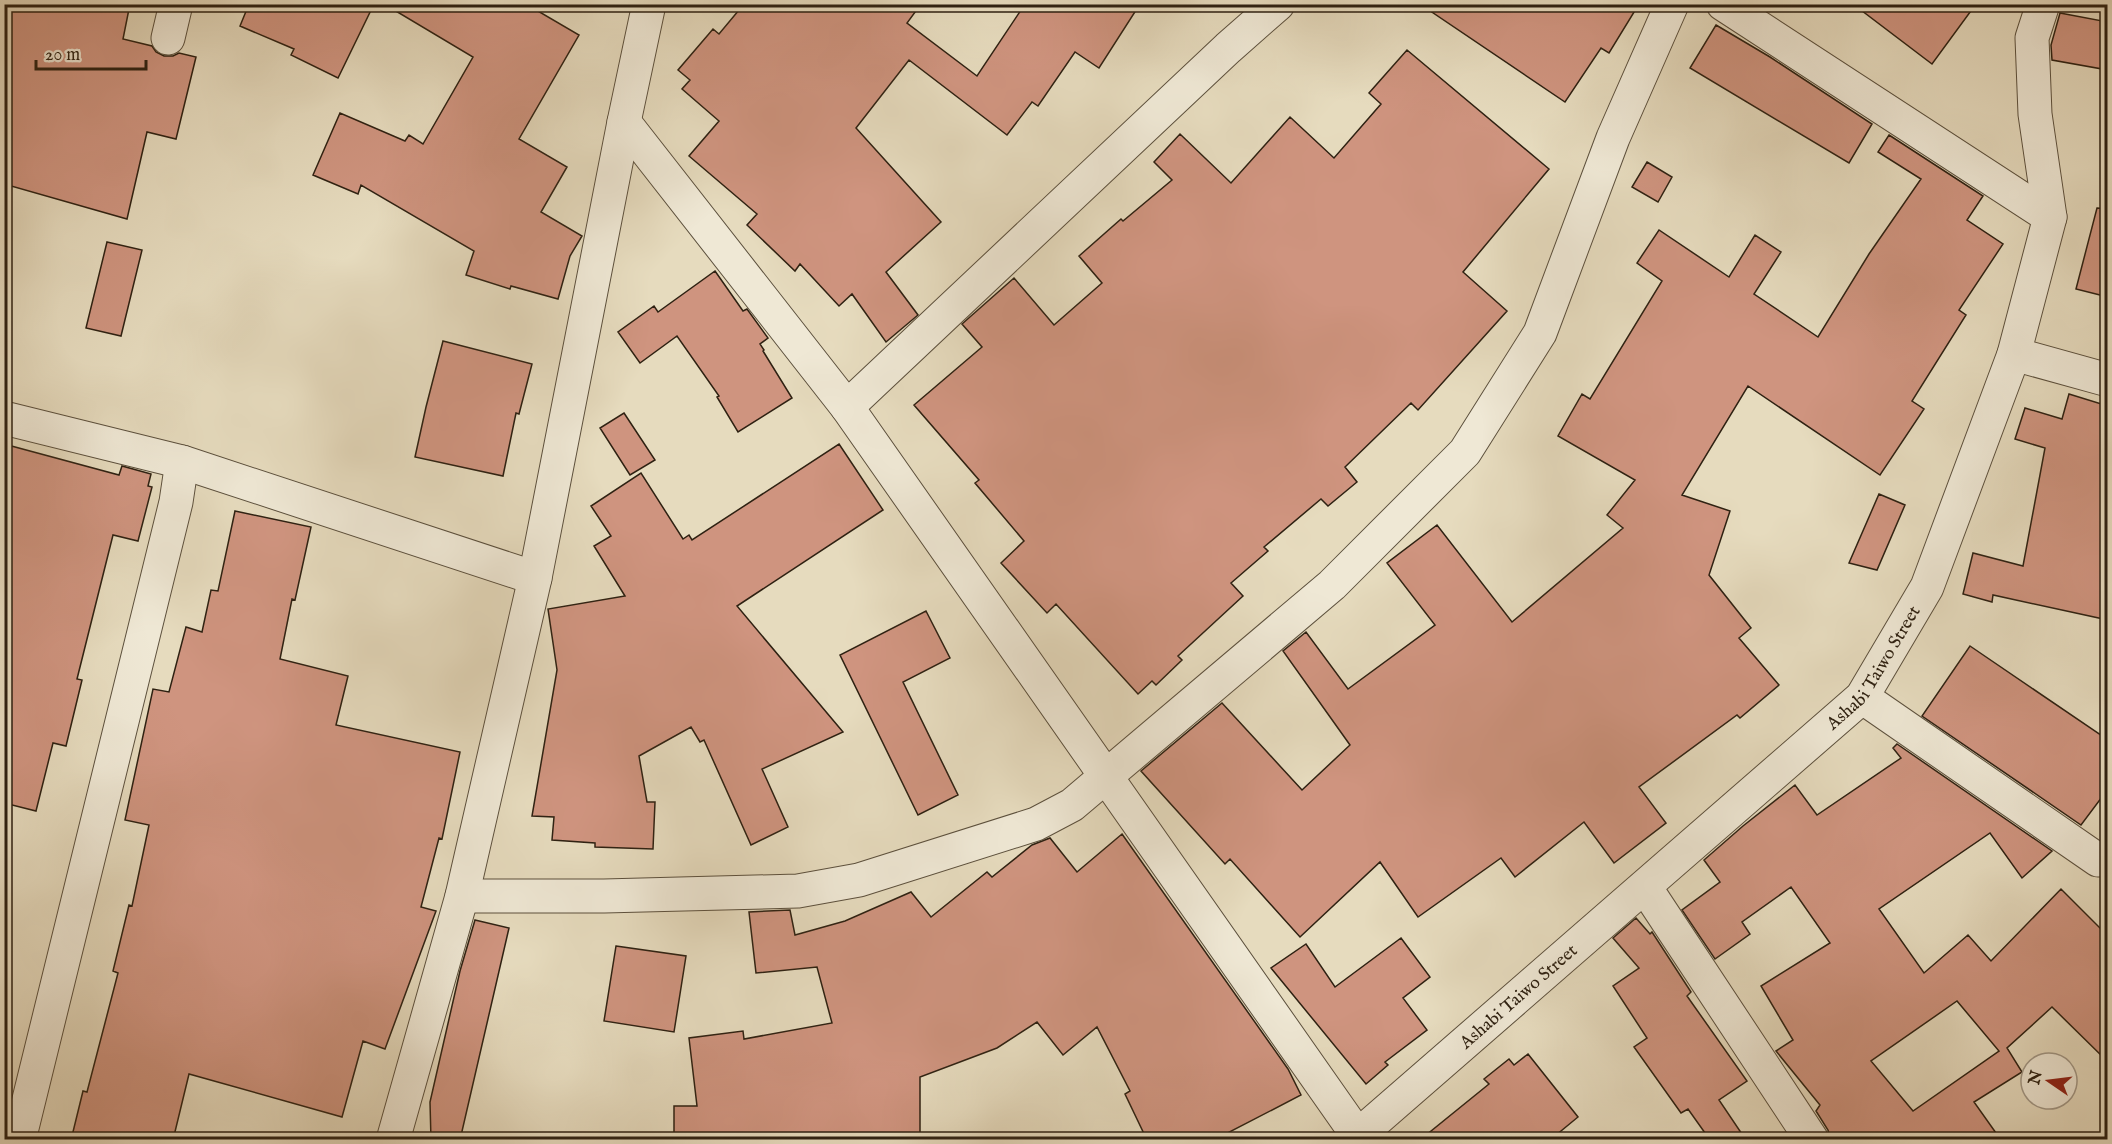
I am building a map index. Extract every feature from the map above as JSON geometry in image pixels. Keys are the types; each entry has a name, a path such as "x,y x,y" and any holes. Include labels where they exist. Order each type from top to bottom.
{"street":[{"path":"168,38 176,4"},
{"path":"393,1140 462,896 535,578 649,4"},
{"path":"847,407 1219,56 1278,4"},
{"path":"462,896 604,896 798,891 859,880 1036,824 1072,805 1332,585 1465,452 1540,333 1613,138 1672,4"},
{"path":"1723,4 2050,217"},
{"name":"Ashabi Taiwo Street","path":"1356,1138 1862,697 1927,587 2014,354 2050,217 2035,114 2032,38 2043,4"},
{"path":"624,122 847,407 1106,775 1356,1138"},
{"path":"2014,354 2108,380"},
{"path":"4,418 182,462 535,578"},
{"path":"19,1140 176,502 182,462"},
{"path":"1862,697 2098,860"},
{"path":"1645,887 1812,1140"}],"building":[{"path":"4,4 130,4 123,39 152,46 156,52 164,56 179,53 196,57 176,139 147,132 127,219 4,184"},
{"path":"249,4 374,4 338,78 291,55 294,49 240,26"},
{"path":"384,4 526,4 579,35 519,139 567,167 541,212 582,236 570,256 558,299 511,286 510,289 466,275 474,251 361,185 358,194 313,175 340,113 405,141 409,135 423,144 473,57"},
{"path":"744,4 921,4 907,23 977,76 1025,4 1140,4 1099,68 1075,52 1038,106 1032,102 1007,135 909,60 856,128 941,222 886,272 918,315 886,342 852,294 839,306 800,264 795,271 747,225 757,214 689,156 719,121 682,89 690,80 678,70 713,29 719,34"},
{"path":"1420,4 1639,4 1609,53 1601,48 1565,102"},
{"path":"1853,4 1976,4 1932,64"},
{"path":"2060,13 2108,22 2108,70 2052,60 2051,45"},
{"path":"1716,25 1770,57 1872,124 1849,163 1690,68"},
{"path":"1407,50 1549,169 1463,272 1507,311 1418,410 1411,403 1345,467 1357,482 1328,506 1321,499 1264,547 1268,551 1231,583 1243,596 1178,656 1182,660 1156,685 1152,681 1138,694 1056,604 1047,613 1001,563 1024,541 975,483 979,480 914,405 982,347 962,324 1014,278 1054,325 1102,283 1079,256 1121,219 1123,221 1172,180 1154,162 1180,134 1231,183 1290,117 1334,158 1381,104 1369,93"},
{"path":"1889,135 1983,196 1967,220 2003,244 1959,310 1966,315 1912,401 1924,409 1880,475 1748,386 1682,495 1730,511 1709,575 1751,628 1739,638 1779,685 1740,718 1737,715 1639,787 1666,823 1614,863 1584,822 1515,877 1501,858 1418,917 1380,862 1300,937 1230,859 1225,864 1141,771 1222,703 1302,790 1350,745 1283,651 1306,632 1348,689 1435,625 1387,563 1437,525 1512,622 1623,528 1607,515 1635,480 1558,436 1582,394 1590,399 1662,281 1637,263 1659,230 1729,277 1755,235 1781,252 1754,294 1818,337 1869,254 1921,179 1878,152"},
{"path":"1647,162 1672,177 1658,202 1632,187"},
{"path":"2097,208 2108,209 2108,297 2076,289"},
{"path":"107,242 142,250 121,336 86,328"},
{"path":"715,271 743,311 747,309 768,338 760,344 792,398 738,432 717,397 719,396 677,336 640,363 618,332 654,306 658,312"},
{"path":"443,341 532,364 519,414 516,413 503,476 415,457"},
{"path":"2069,394 2108,406 2108,620 1993,595 1992,602 1963,594 1973,553 2023,566 2045,448 2015,439 2025,408 2062,419"},
{"path":"624,413 655,460 630,475 600,428"},
{"path":"4,444 119,475 122,466 151,474 148,486 152,487 138,541 113,535 77,679 82,680 66,746 53,743 36,811 4,803"},
{"path":"839,444 883,510 737,606 843,732 762,769 788,827 751,845 704,740 700,742 691,727 639,756 647,802 655,802 653,849 595,847 595,843 552,840 554,817 532,816 557,670 548,609 625,596 594,546 611,536 591,506 641,473 683,539 689,535 692,540"},
{"path":"1879,494 1905,505 1877,570 1849,563"},
{"path":"235,511 311,527 295,600 292,599 280,659 348,676 336,725 460,752 442,839 439,838 421,907 436,911 385,1049 363,1041 342,1117 189,1074 173,1140 71,1140 83,1091 87,1092 118,973 113,971 129,905 132,906 149,825 125,820 153,689 169,692 186,627 202,632 211,590 218,591"},
{"path":"926,611 950,658 903,682 958,795 918,815 840,655"},
{"path":"1970,646 2108,740 2108,789 2081,825 1922,716"},
{"path":"1897,744 2052,851 2022,878 1990,833 1879,909 1924,973 1968,935 1991,961 2061,889 2108,936 2108,1062 2052,1007 2007,1048 2019,1067 2019,1074 1974,1102 2001,1140 1831,1140 1828,1130 1816,1111 1820,1105 1776,1051 1793,1040 1761,986 1830,943 1791,887 1742,922 1750,934 1715,959 1682,910 1720,882 1704,860 1795,785 1817,815 1901,758 1893,748","holes":["1957,1001 1999,1051 1913,1111 1871,1061"]},
{"path":"1122,834 1288,1069 1301,1095 1214,1140 1147,1140 1125,1094 1130,1091 1097,1027 1063,1055 1037,1022 997,1048 920,1077 920,1140 674,1140 674,1106 697,1106 689,1038 743,1031 744,1039 832,1023 817,967 756,973 749,912 790,910 795,935 845,921 911,892 931,917 987,872 992,877 1032,845 1050,838 1077,872"},
{"path":"1636,918 1650,934 1652,932 1691,992 1687,996 1747,1081 1719,1100 1746,1140 1710,1140 1688,1109 1681,1113 1634,1047 1647,1038 1613,986 1639,968 1613,938"},
{"path":"475,920 509,928 460,1140 431,1140 430,1102 460,971"},
{"path":"1401,938 1430,977 1403,998 1427,1030 1385,1062 1388,1065 1366,1084 1271,968 1306,944 1335,987"},
{"path":"616,946 686,956 674,1032 604,1021"},
{"path":"1528,1054 1578,1117 1550,1140 1420,1140 1489,1084 1484,1079 1509,1059 1514,1065"}]}
